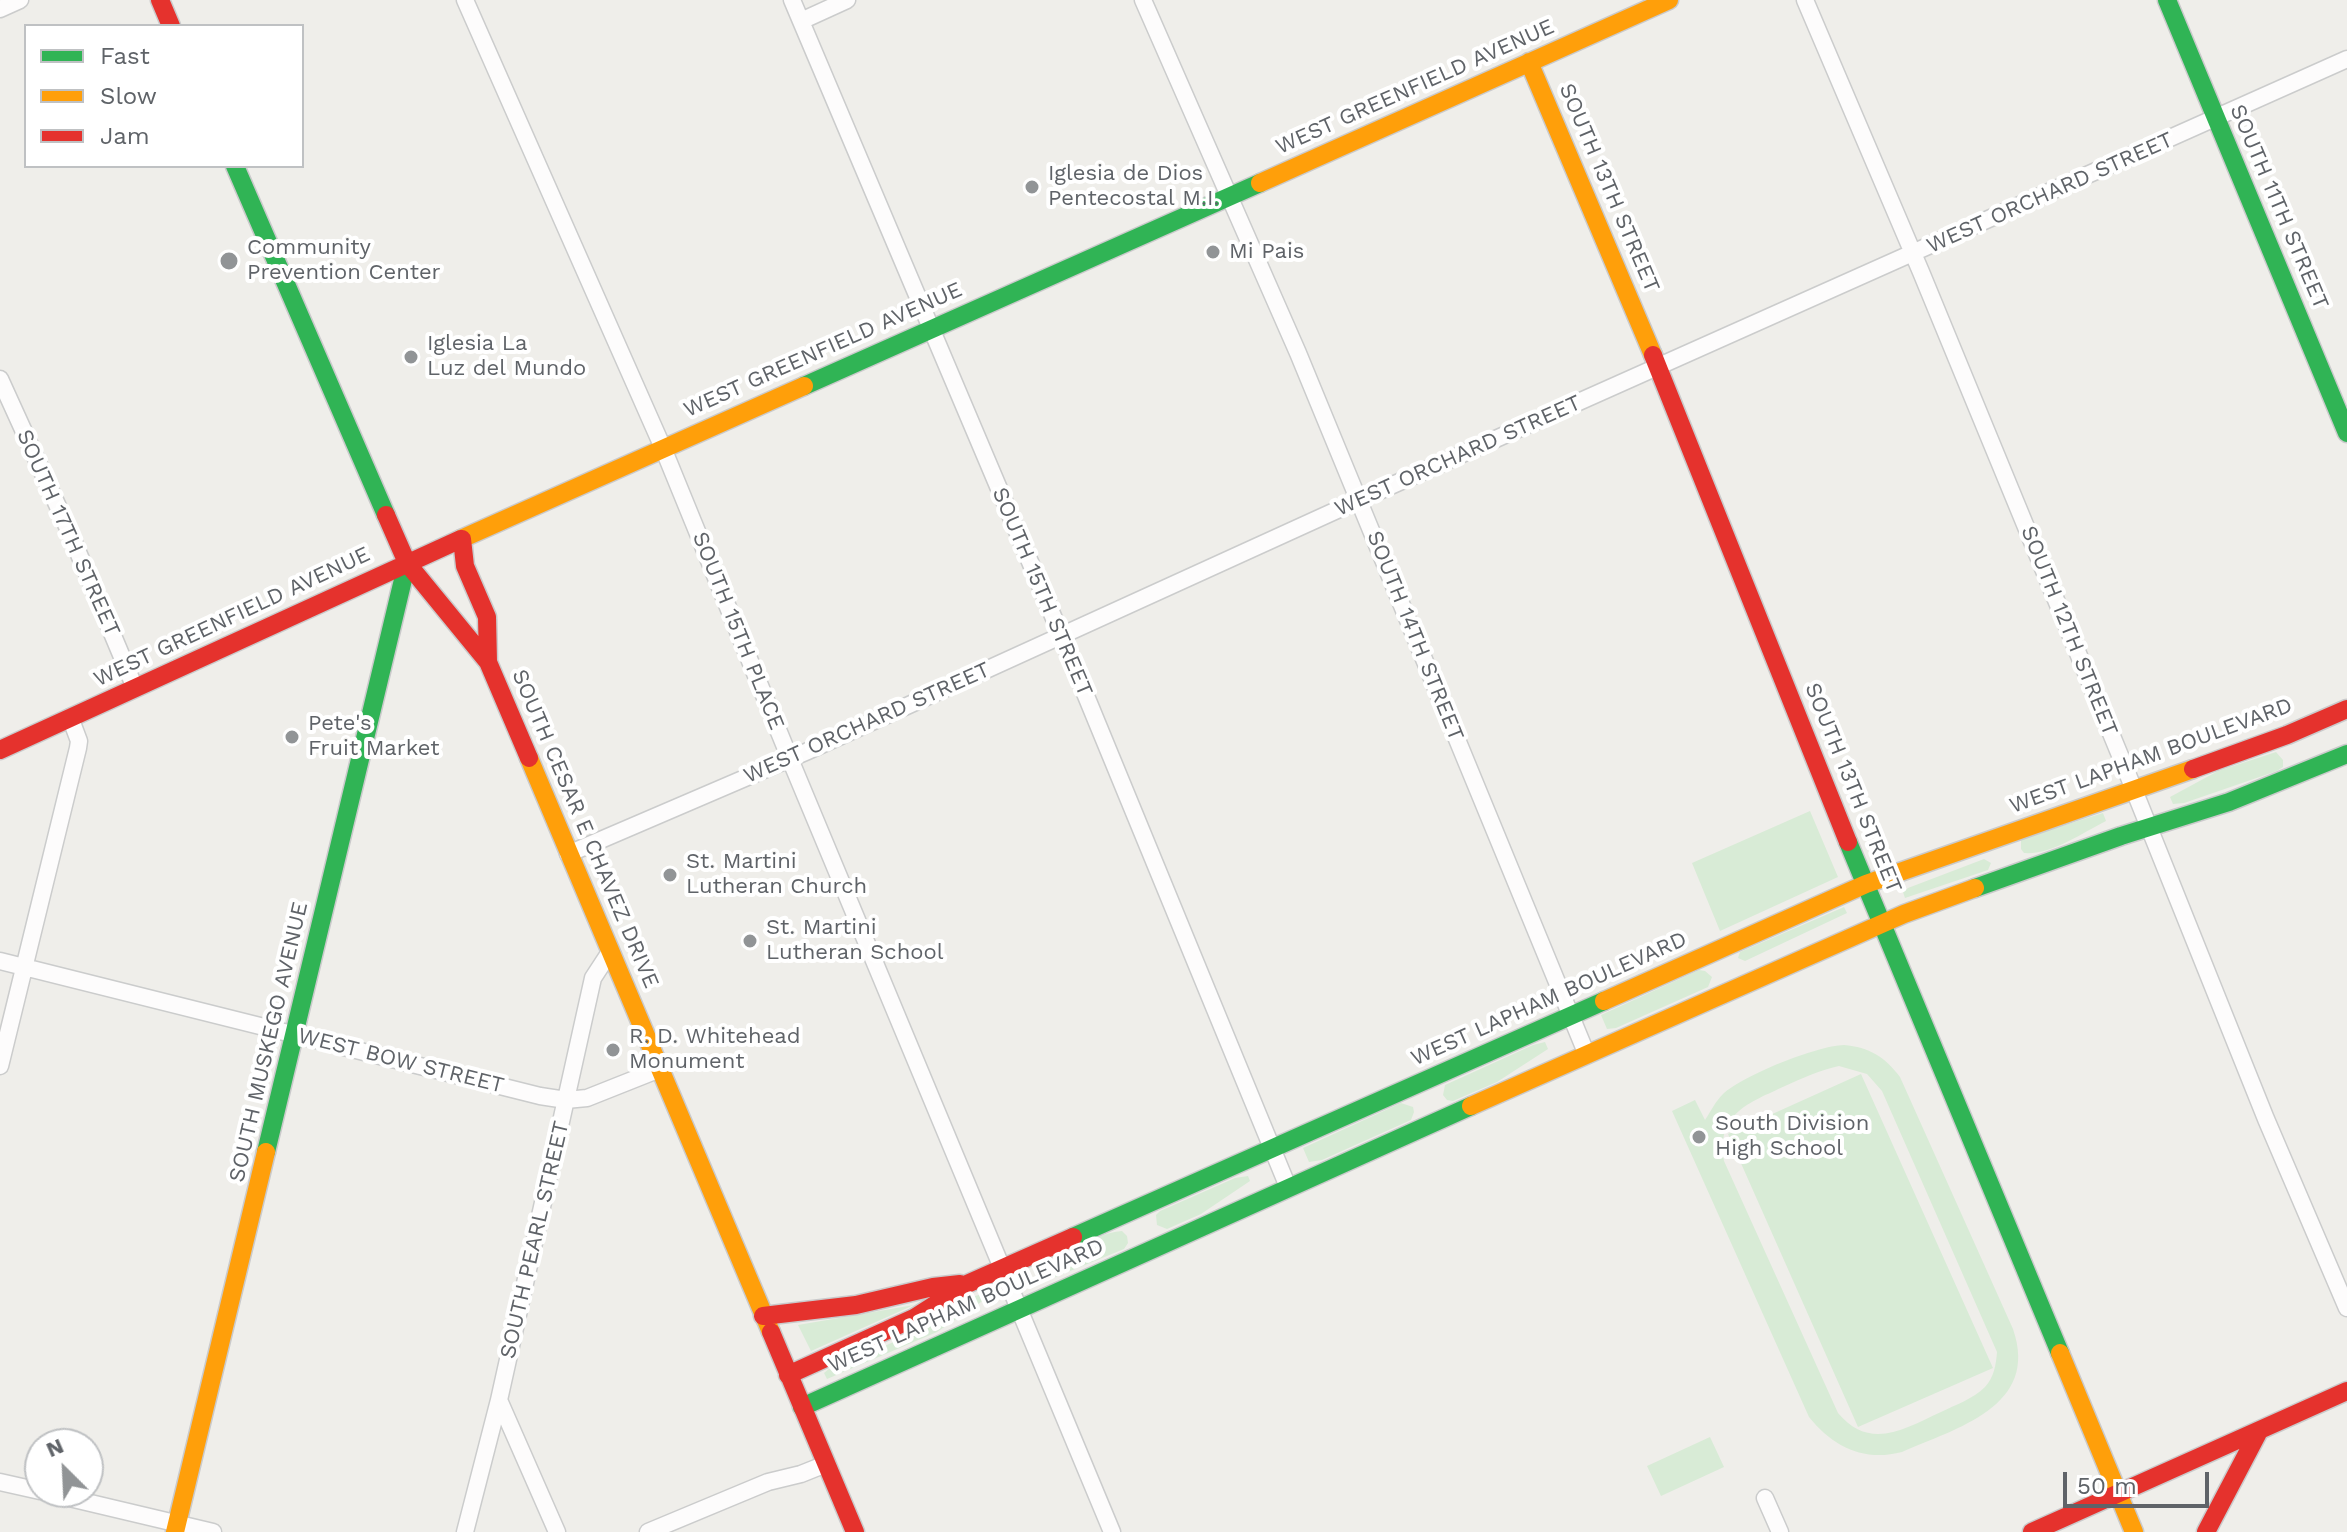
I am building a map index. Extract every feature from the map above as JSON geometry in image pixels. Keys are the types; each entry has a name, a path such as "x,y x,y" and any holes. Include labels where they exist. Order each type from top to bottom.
{"street":[{"path":"0,9 20,0"},
{"path":"160,0 170,24"},
{"name":"SOUTH 15TH PLACE","path":"465,0 663,448 1112,1532"},
{"name":"SOUTH 15TH STREET","path":"792,0 1061,635 1288,1187"},
{"path":"801,21 847,0"},
{"name":"SOUTH 14TH STREET","path":"1143,0 1298,353 1587,1055"},
{"name":"WEST GREENFIELD AVENUE","path":"0,750 407,563 1669,0"},
{"name":"SOUTH 12TH STREET","path":"1805,0 1913,254 2266,1119 2347,1308"},
{"name":"SOUTH 11TH STREET","path":"2167,0 2347,433"},
{"name":"WEST ORCHARD STREET","path":"568,854 790,759 1359,500 2347,59"},
{"name":"SOUTH 13TH STREET","path":"1529,62 1658,367 1866,884 2134,1532"},
{"name":"SOUTH CESAR E CHAVEZ DRIVE","path":"236,168 407,563 488,662 855,1532"},
{"name":"SOUTH 17TH STREET","path":"0,379 70,533 135,688"},
{"path":"462,539 461,554 479,592 490,634 488,662"},
{"name":"SOUTH MUSKEGO AVENUE","path":"176,1528 407,563"},
{"name":"WEST LAPHAM BOULEVARD","path":"788,1375 914,1318 967,1284 1866,884 2287,735 2347,709"},
{"path":"0,1066 78,748 79,741 70,717"},
{"name":"WEST LAPHAM BOULEVARD","path":"802,1407 1882,923 2149,827 2229,802 2347,754"},
{"name":"SOUTH PEARL STREET","path":"465,1532 499,1400 593,978 610,952"},
{"name":"WEST BOW STREET","path":"0,961 540,1096 566,1100 587,1098 660,1069"},
{"path":"763,1316 890,1298 943,1284 967,1284"},
{"path":"2032,1532 2347,1391"},
{"path":"499,1400 557,1532"},
{"path":"2206,1532 2259,1431"},
{"path":"648,1532 768,1482 826,1464"},
{"path":"0,1482 24,1488"},
{"path":"1765,1498 1780,1532"},
{"path":"102,1508 176,1528 213,1532"}],"green space":[{"path":"2276,752 2283,760 2283,767 2277,771 2173,804 2170,797 2218,771"},
{"path":"1810,811 1838,877 1720,931 1692,863"},
{"path":"2103,813 2106,821 2056,847 2035,853 2024,853 2021,849 2021,839"},
{"path":"1984,859 1991,863 1988,870 1905,898 1903,892 1908,888"},
{"path":"1844,907 1847,913 1745,961 1738,958 1740,952"},
{"path":"1699,970 1712,977 1708,987 1616,1028 1607,1029 1601,1015"},
{"path":"1545,1042 1548,1049 1497,1082 1453,1101 1443,1095 1445,1085"},
{"path":"1844,1045 1869,1051 1900,1077 2013,1329 2018,1356 2015,1378 2004,1396 1988,1411 1946,1434 1888,1455 1850,1450 1828,1437 1809,1417 1672,1111 1695,1100 1705,1120 1715,1103 1733,1086 1763,1070","holes":["1839,1066 1867,1074 1882,1091 1997,1352 1991,1379 1975,1395 1914,1425 1875,1434 1850,1425 1838,1413 1724,1161 1723,1145 1730,1121 1759,1098 1812,1074"]},
{"path":"1861,1074 1993,1368 1858,1427 1728,1134"},
{"path":"1401,1103 1413,1107 1411,1120 1322,1160 1309,1162 1303,1148"},
{"path":"1248,1176 1250,1181 1201,1214 1167,1229 1157,1225 1156,1215 1160,1211 1235,1178"},
{"path":"1122,1231 1128,1243 1124,1249 1036,1285 1034,1279 1075,1249 1098,1237"},
{"path":"985,1294 987,1298 937,1332 827,1379 824,1373 830,1368 901,1338 959,1302"},
{"path":"914,1305 811,1351 798,1325"},
{"path":"1710,1437 1724,1467 1661,1496 1647,1466"}],"traffic: fast":[{"path":"2167,0 2347,433"},
{"path":"236,168 386,515"},
{"path":"804,386 1260,183"},
{"path":"266,1152 407,563"},
{"path":"1975,888 2121,836 2229,802 2347,754"},
{"path":"1848,842 2060,1353"},
{"path":"1073,1237 1604,1001"},
{"path":"802,1407 1471,1106"}],"traffic: slow":[{"path":"1260,183 1669,0"},
{"path":"1529,62 1653,355"},
{"path":"461,539 804,386"},
{"path":"529,758 771,1332"},
{"path":"1604,1001 1866,884 2193,769"},
{"path":"1471,1106 1904,914 1975,888"},
{"path":"175,1532 266,1152"},
{"path":"2060,1353 2134,1532"}],"traffic: jam":[{"path":"160,0 170,24"},
{"path":"1653,355 1848,842"},
{"path":"386,515 407,563 488,662 529,758"},
{"path":"0,750 461,539"},
{"path":"462,539 465,566 487,617 488,662"},
{"path":"2193,769 2287,735 2347,709"},
{"path":"788,1375 914,1318 967,1284 1073,1237"},
{"path":"763,1316 856,1305 933,1287 960,1284"},
{"path":"771,1332 855,1532"},
{"path":"2032,1532 2347,1391"},
{"path":"2206,1532 2259,1431"}],"place":[{"name":"Iglesia de Dios Pentecostal M.I.","path":"1032,187"},
{"name":"Mi Pais","path":"1213,252"},
{"name":"Community Prevention Center","path":"229,261"},
{"name":"Iglesia La Luz del Mundo","path":"411,357"},
{"name":"Pete's Fruit Market","path":"292,737"},
{"name":"St. Martini Lutheran Church","path":"670,875"},
{"name":"St. Martini Lutheran School","path":"750,941"},
{"name":"R. D. Whitehead Monument","path":"613,1050"},
{"name":"South Division High School","path":"1699,1137"}]}
